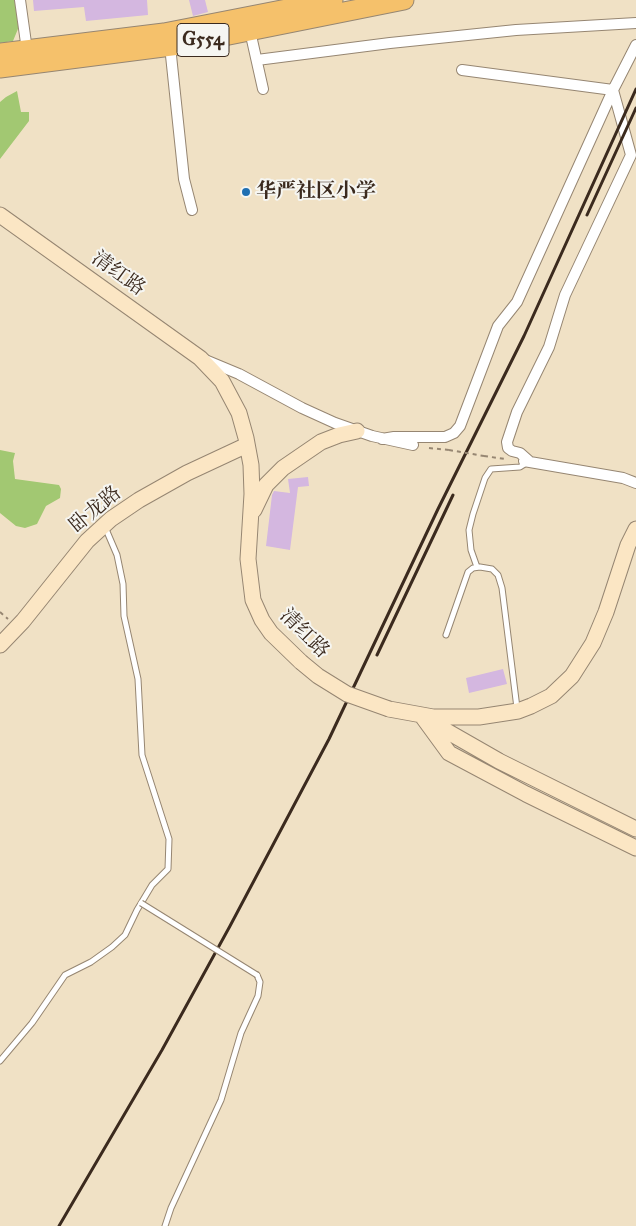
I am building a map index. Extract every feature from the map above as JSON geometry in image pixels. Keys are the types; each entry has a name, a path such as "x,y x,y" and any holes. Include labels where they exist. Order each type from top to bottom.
{"highway":[{"name":"G554","path":"2,64 27,50 164,33 334,0"},
{"name":"G554","path":"2,64 170,46 404,0"}],"main road":[{"name":"清红路","path":"0,215 200,358 229,391 238,413 247,445 252,479 248,574 257,610 271,633 301,662 324,680 347,694 389,709 422,716 455,718 479,718 518,711 543,700 558,691 585,658 599,630 628,545 636,529"},
{"path":"249,531 258,499 266,485 275,475 300,455 321,442 357,431"},
{"name":"卧龙路","path":"0,645 23,621 87,541 104,524 126,508 162,487 247,445"},
{"path":"422,716 499,761 636,829"},
{"path":"422,716 449,753 526,794 636,848"}],"street":[{"path":"20,0 27,50"},
{"path":"257,60 497,32 636,23"},
{"path":"250,31 263,90"},
{"path":"382,439 394,437 446,437 454,433 460,426 498,326 517,302 613,90 636,44"},
{"path":"170,46 184,179 192,210"},
{"path":"462,70 613,90"},
{"path":"613,90 631,155 565,295 549,346 517,412 507,442 508,448 512,452 520,453 524,461 623,478 636,482"},
{"path":"200,358 239,374 318,416 382,439 414,445"}],"lane":[{"path":"476,567 471,550 470,530 472,514 485,478 491,469 520,467 524,461"},
{"path":"0,1061 32,1023 65,975 91,962 125,936 141,903 152,886 168,869 168,839 142,755 138,679 124,616 123,584 118,554 104,524"},
{"path":"446,635 468,572 476,567 492,569 498,575 500,582 518,711"},
{"path":"141,903 257,975 260,982 258,996 241,1033 221,1100 171,1208 165,1226"}],"path":[{"path":"414,445 524,461"}],"green space":[{"path":"0,0 15,0 20,24 13,41 0,43"},
{"path":"17,91 21,112 29,112 29,121 0,159 0,102"},
{"path":"0,450 15,453 13,461 15,479 59,485 61,489 60,498 46,506 37,524 25,528 16,526 0,513"}],"building":[{"path":"33,0 147,0 148,15 86,21 84,7 34,11"},
{"path":"189,0 205,0 208,12 193,16"},
{"path":"308,477 309,486 298,487 290,550 266,546 274,491 290,493 288,479"},
{"path":"503,669 507,684 469,693 466,678"}],"railway":[{"path":"59,1226 162,1050 329,739 438,509 524,336 636,89"},
{"path":"587,215 636,108"},
{"path":"377,655 453,495"}],"place":[{"name":"华严社区小学","path":"246,192"}]}
